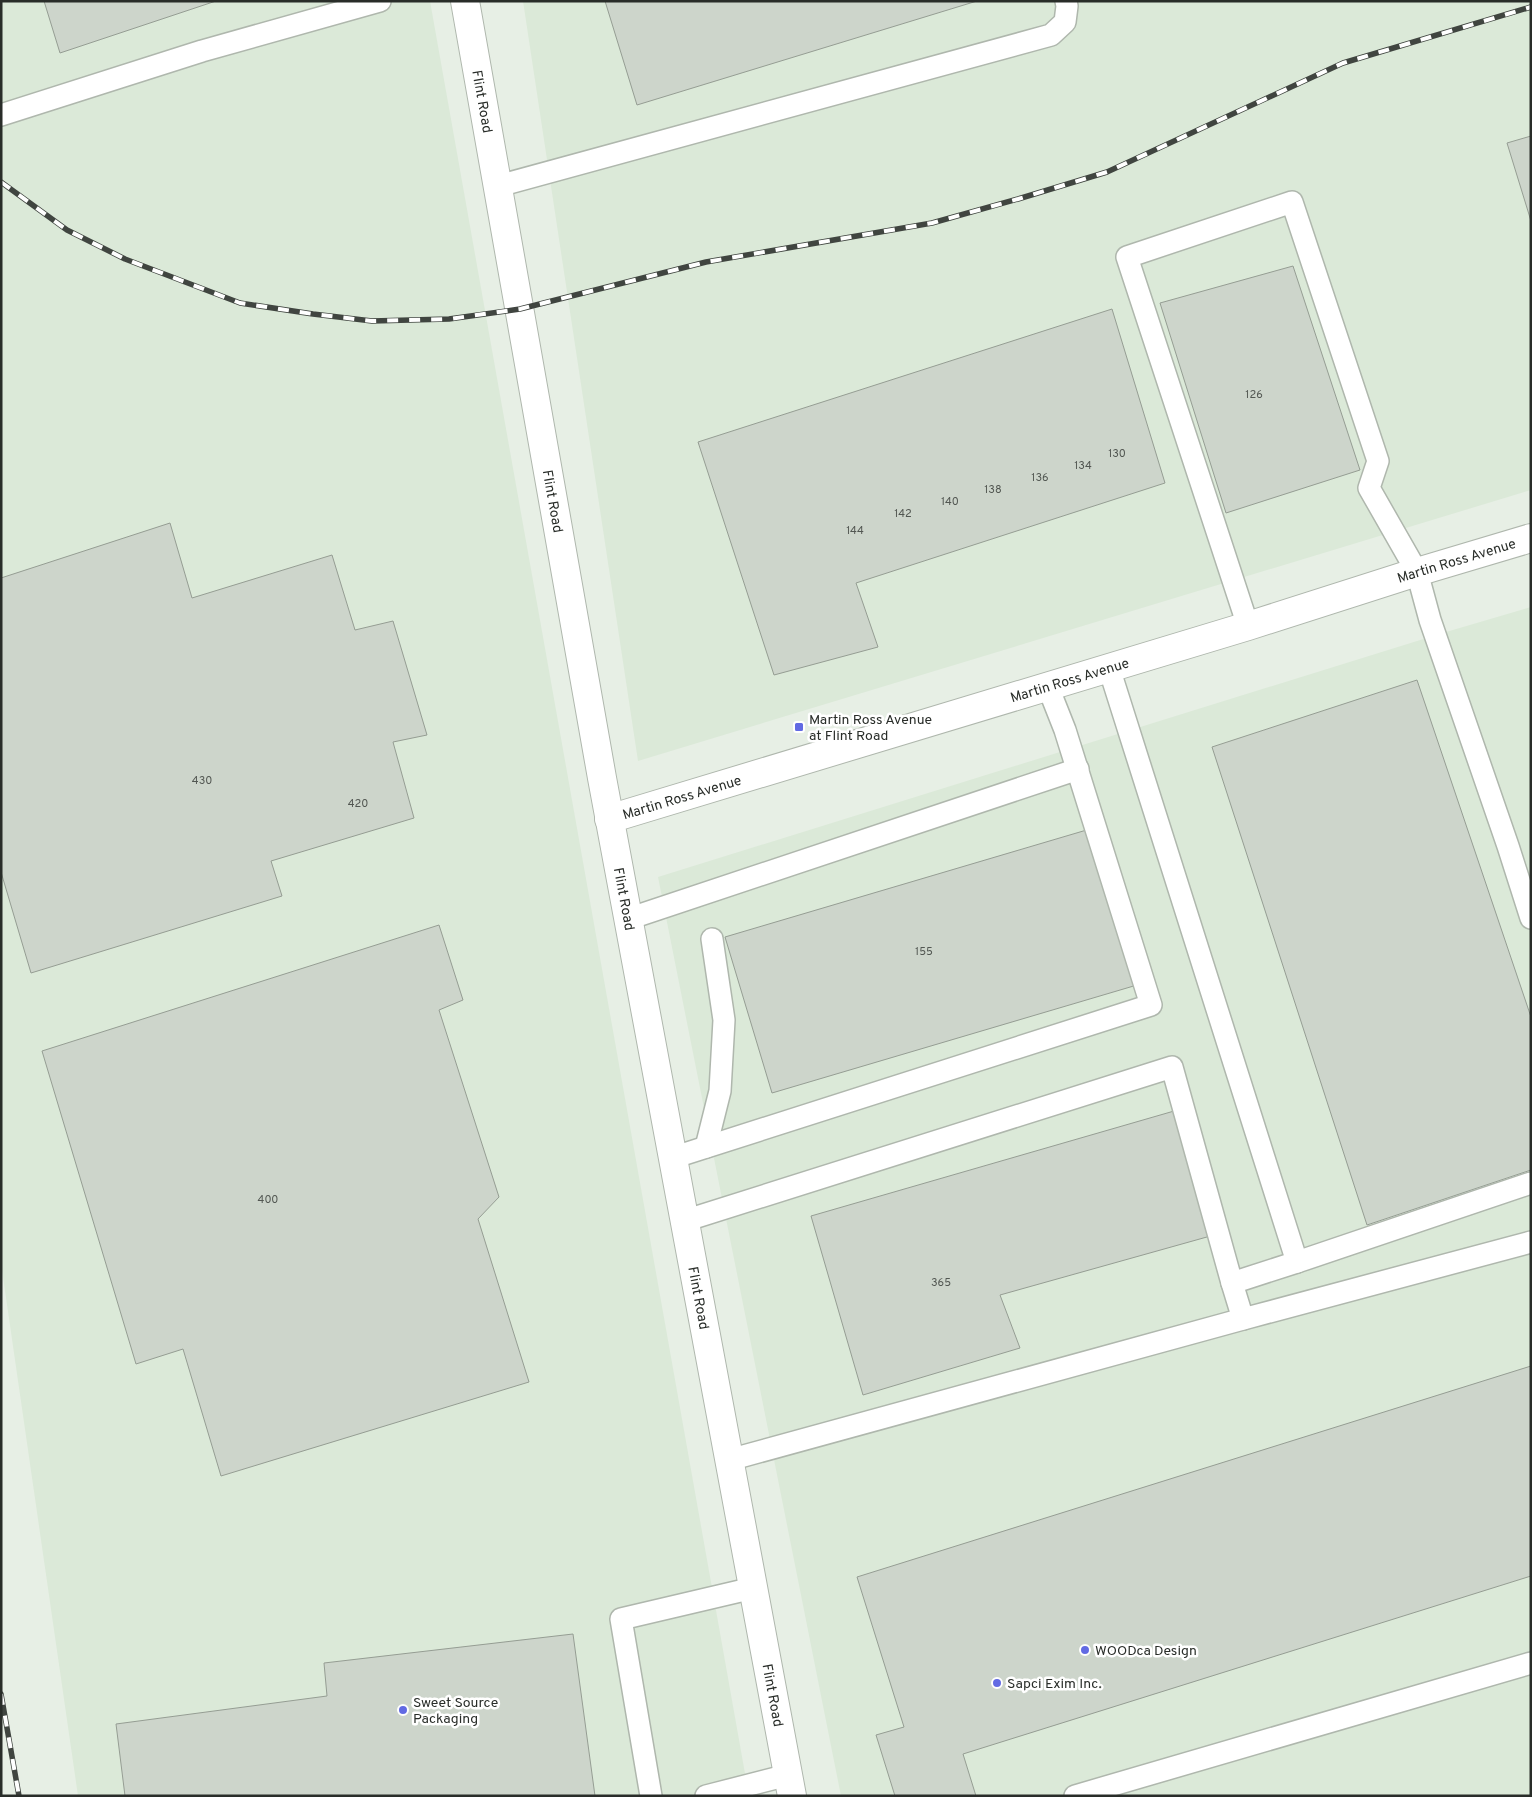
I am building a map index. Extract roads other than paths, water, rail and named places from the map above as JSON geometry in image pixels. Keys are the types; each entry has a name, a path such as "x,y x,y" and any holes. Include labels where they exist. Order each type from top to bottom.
{"street":[{"name":"Flint Road","path":"466,1 609,819 790,1785"},
{"name":"Martin Ross Avenue","path":"609,819 1248,626 1531,538"}],"lane":[{"path":"1,115 202,51 325,9 380,1"},
{"path":"498,186 1051,35 1065,22 1066,1"},
{"path":"1248,626 1127,257 1292,202 1378,461 1369,488 1417,572 1430,620 1531,918"},
{"path":"1108,668 1297,1262"},
{"path":"672,1158 1151,1005 1078,769 1048,686"},
{"path":"628,919 1078,769"},
{"path":"706,1146 720,1092 724,1020 712,939"},
{"path":"684,1221 1172,1067 1243,1319"},
{"path":"1232,1283 1531,1183"},
{"path":"729,1460 1531,1242"},
{"path":"650,1796 621,1620 752,1588"},
{"path":"1075,1796 1531,1663"},
{"path":"706,1796 790,1785"}],"railway":[{"path":"1,182 67,230 125,259 240,303 372,321 449,319 520,309 706,262 932,223 1018,199 1107,172 1343,63 1531,7"},
{"path":"1,1694 19,1796"}],"place":[{"name":"Martin Ross Avenue at Flint Road","path":"799,727"},
{"name":"WOODca Design","path":"1085,1650"},
{"name":"Sapci Exim Inc.","path":"997,1683"},
{"name":"Sweet Source Packaging","path":"403,1710"}]}
